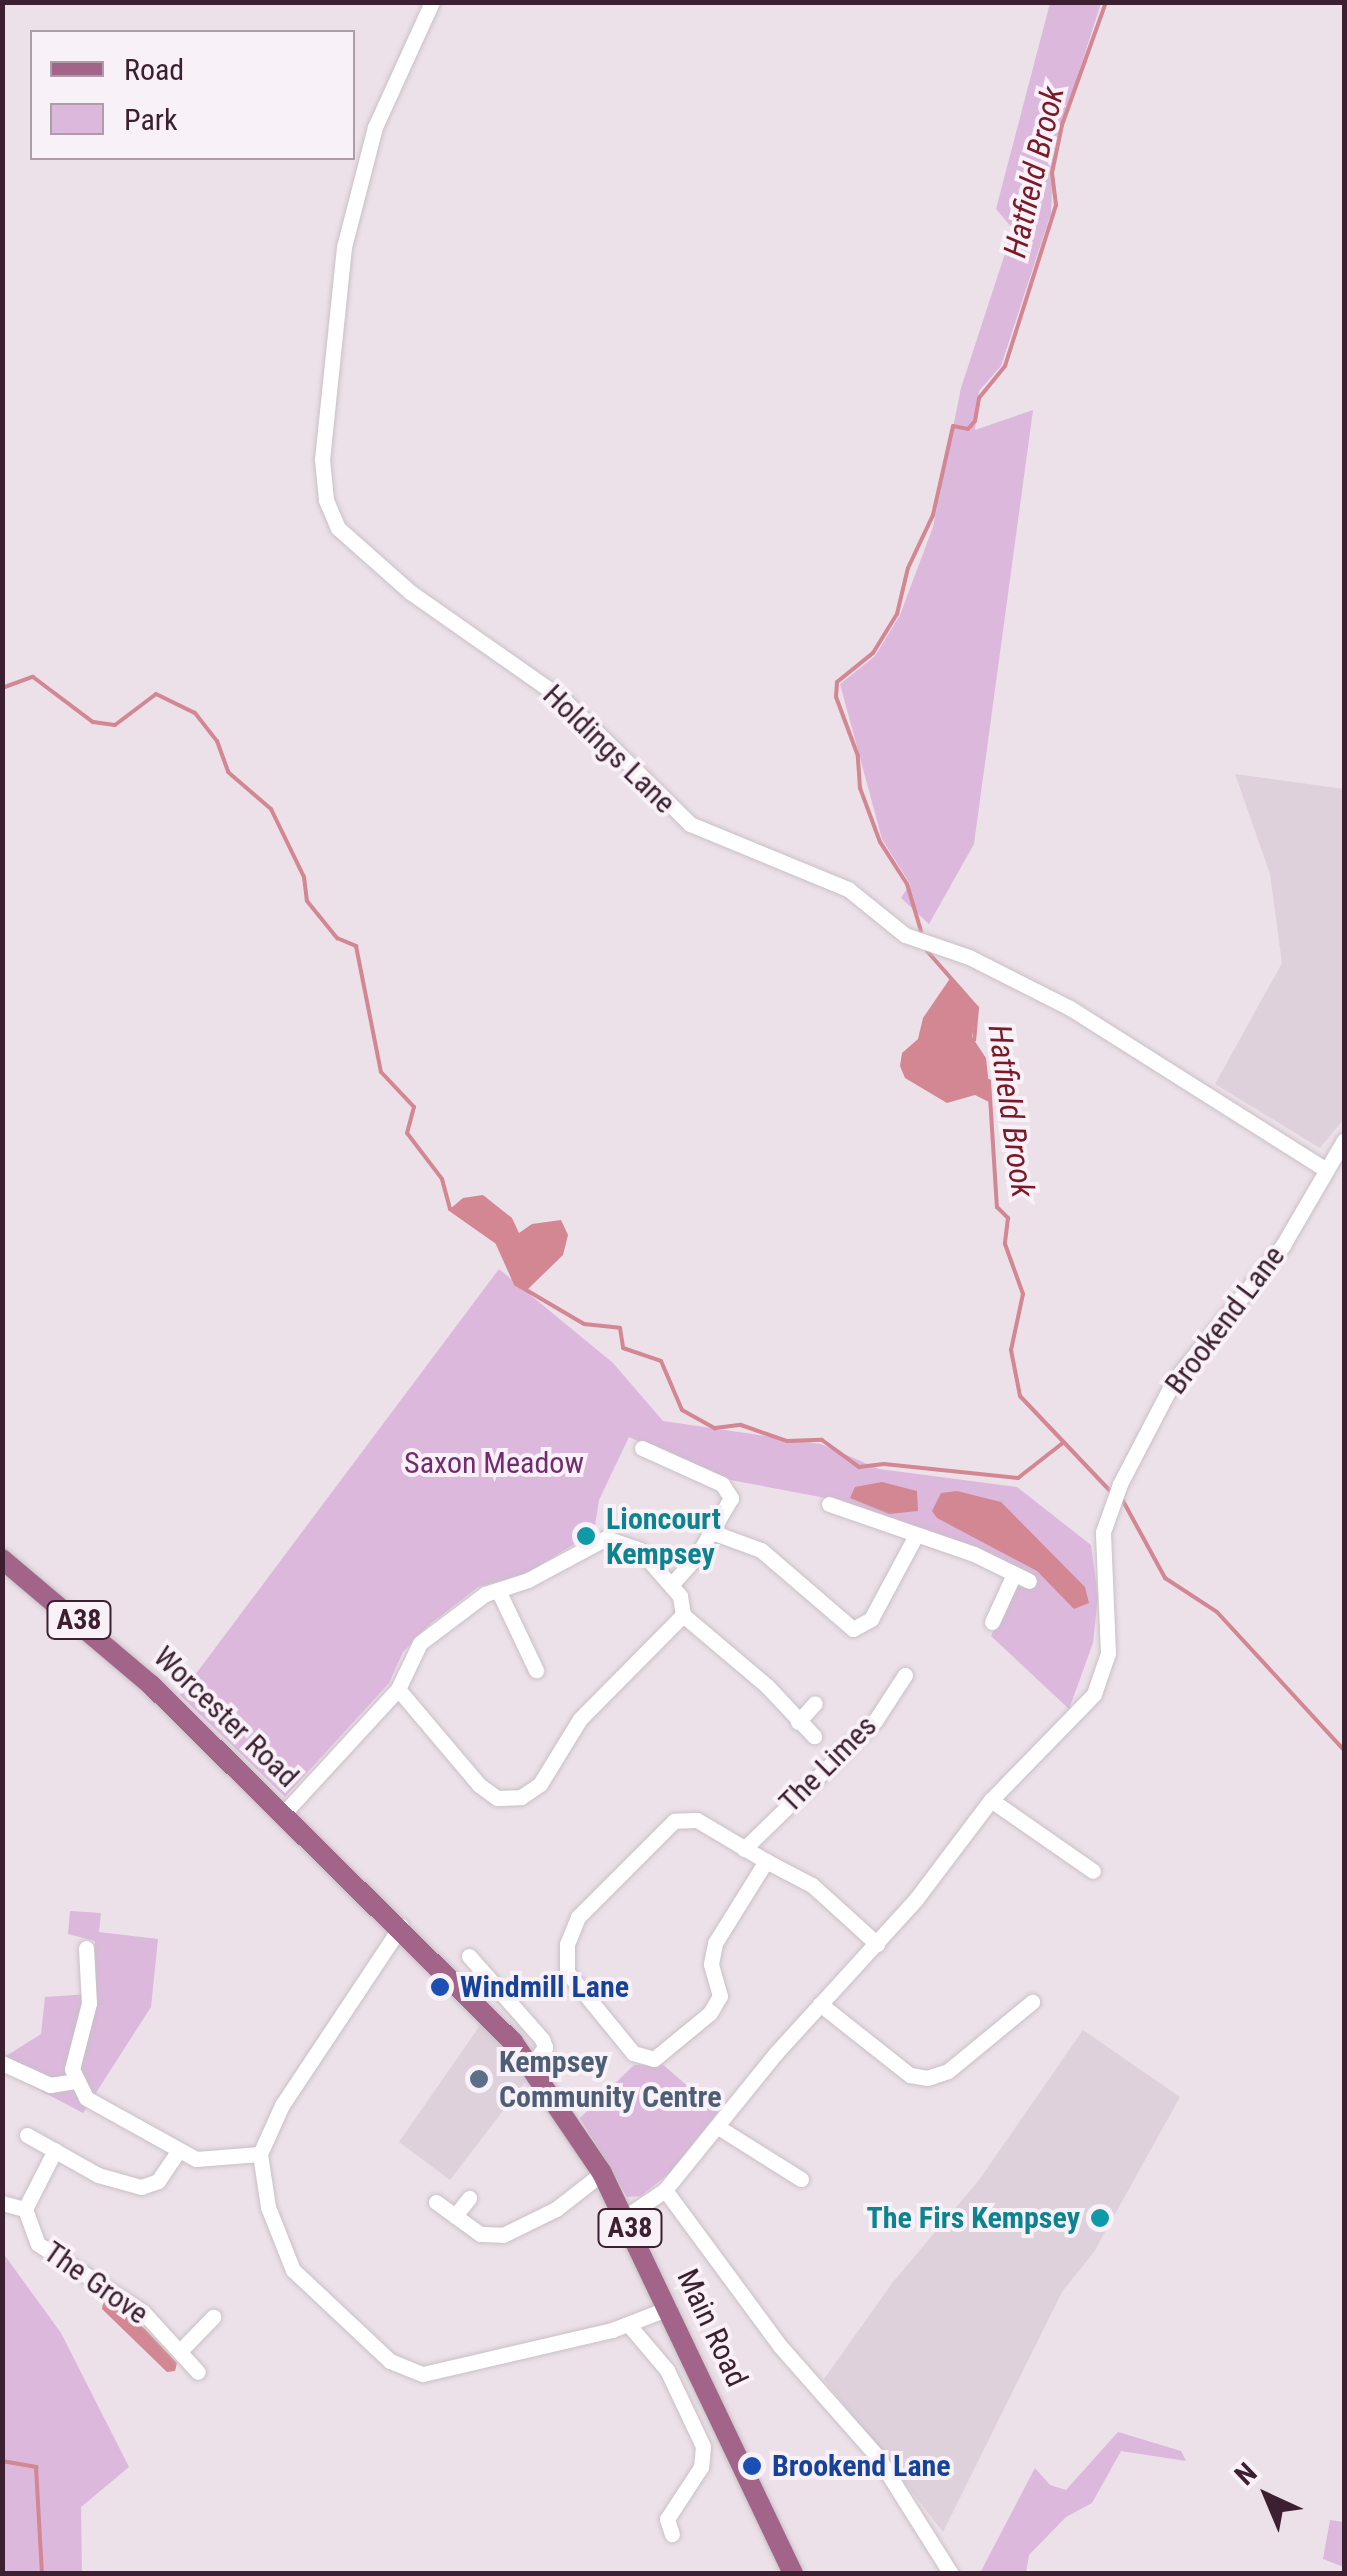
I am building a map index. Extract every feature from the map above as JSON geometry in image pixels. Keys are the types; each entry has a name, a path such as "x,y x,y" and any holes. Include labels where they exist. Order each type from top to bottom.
{"main road":[{"name":"Worcester Road","path":"2,1560 92,1631 400,1926"},
{"name":"Main Road","path":"400,1926 531,2066 602,2173 793,2574"}],"street":[{"name":"Holdings Lane","path":"432,2 376,128 344,247 322,460 326,500 338,528 410,592 564,700 690,824 848,889 906,935 970,958 1070,1008 1324,1168"},
{"name":"Brookend Lane","path":"625,2217 665,2190 820,2004 877,1944 991,1800 1098,1687 1109,1619 1103,1532 1120,1484 1174,1382 1282,1245 1344,1140"},
{"path":"642,1448 726,1486 730,1504 670,1584"},
{"path":"829,1504 1021,1578 992,1622"},
{"path":"712,1532 761,1550 853,1628 871,1619 916,1535"},
{"path":"284,1814 398,1689 420,1643 498,1590 606,1538 631,1544 670,1584 684,1616 766,1686 814,1736"},
{"path":"498,1590 536,1670"},
{"path":"398,1689 479,1785 497,1798 521,1797 540,1784 580,1718 684,1616"},
{"name":"The Limes","path":"744,1849 875,1721 906,1675"},
{"path":"798,1722 815,1703"},
{"path":"991,1800 1093,1871"},
{"path":"766,1861 715,1943 711,1964 720,1996 710,2012 654,2059 633,2053 567,1972 568,1944 578,1917 674,1821 696,1820 812,1885 877,1944"},
{"path":"400,1926 282,2105 260,2154 268,2206 293,2270 406,2371 451,2371 628,2324 669,2308"},
{"path":"86,1948 89,2003 74,2051 75,2081 96,2109 196,2159 260,2154"},
{"path":"469,1956 542,2039 541,2057 531,2066"},
{"path":"820,2004 910,2075 927,2078 948,2071 1032,2002"},
{"path":"2,2063 50,2085 75,2081"},
{"path":"718,2127 801,2179"},
{"path":"27,2135 98,2174 142,2187 158,2181 178,2151"},
{"name":"The Grove","path":"54,2150 25,2208 38,2244 130,2301 182,2349 198,2372"},
{"path":"436,2202 480,2234 503,2235 556,2208 602,2173"},
{"path":"665,2190 780,2346 877,2456 951,2574"},
{"path":"455,2216 470,2198"},
{"name":"The Grove","path":"2,2203 25,2208"},
{"path":"182,2349 214,2317"},
{"path":"628,2324 667,2370 703,2446 701,2468 667,2519 672,2534"}],"shaded area":[{"path":"1235,774 1344,789 1344,1119 1320,1148 1215,1084 1282,963 1270,874"},
{"path":"951,977 977,1008 972,1037 986,1058 991,1103 975,1095 947,1103 905,1078 900,1066 902,1053 918,1039 923,1018"},
{"path":"483,1195 512,1218 519,1233 532,1224 561,1220 568,1235 563,1255 527,1290 516,1284 497,1242 450,1209 463,1198"},
{"path":"882,1482 917,1491 918,1511 889,1514 850,1498 855,1487"},
{"path":"957,1491 1001,1502 1085,1587 1089,1603 1074,1609 1037,1571 937,1518 932,1511 941,1493"},
{"path":"483,2021 526,2081 450,2180 399,2142"},
{"path":"1083,2030 1180,2097 1094,2252 1062,2292 943,2532 824,2379 893,2282 979,2180"},
{"path":"104,2298 145,2329 177,2363 175,2371 167,2372 102,2309"}],"green space":[{"path":"1050,3 1101,3 1054,150 1051,213 1001,366 979,391 975,430 1033,410 974,844 929,924 901,898 910,884 882,839 840,684 875,656 900,615 933,527 961,388 1013,229 996,209"},
{"name":"Saxon Meadow","path":"499,1269 613,1363 663,1421 821,1444 879,1469 1017,1487 1091,1545 1098,1597 1093,1643 1069,1709 991,1636 1020,1575 831,1499 725,1479 629,1437 599,1500 594,1532 524,1575 478,1587 429,1625 403,1652 389,1683 285,1797 180,1695"},
{"path":"70,1911 101,1913 99,1932 158,1939 151,2007 83,2113 3,2071 3,2058 41,2034 45,1997 90,1994 95,1941 68,1934"},
{"path":"662,2064 718,2112 672,2171 641,2196 627,2197 580,2118 634,2065"},
{"path":"3,2253 61,2333 129,2467 81,2507 82,2573 3,2573"},
{"path":"1118,2432 1181,2451 1186,2461 1121,2451 1092,2503 1066,2517 1029,2555 1026,2573 980,2573 1035,2468 1050,2485 1066,2490"},
{"path":"1330,2520 1344,2522 1344,2567 1323,2559"}],"waterway":[{"name":"Hatfield Brook","path":"921,931 907,884 880,842 860,788 858,756 836,697 837,682 873,653 897,614 908,568 933,515 953,426 968,429 975,421 979,398 1005,366 1056,205 1052,173 1062,125 1106,2"},
{"path":"2,688 33,677 93,722 115,725 156,694 195,713 217,741 228,772 271,809 304,877 307,901 337,938 356,946 381,1072 414,1107 407,1133 442,1179 450,1209 497,1242 516,1284 584,1324 620,1328 623,1348 661,1361 682,1410 715,1428 741,1425 787,1441 822,1440 859,1467 884,1464 1018,1478 1064,1442"},
{"name":"Hatfield Brook","path":"927,951 977,1008 974,1040"},
{"name":"Hatfield Brook","path":"989,1081 997,1207 1008,1218 1005,1244 1023,1294 1011,1350 1020,1396 1111,1492"},
{"name":"Hatfield Brook","path":"1122,1499 1165,1578 1217,1612 1344,1750"},
{"path":"2,2461 36,2467 42,2574"}],"place":[{"name":"Lioncourt Kempsey","path":"586,1536"},
{"name":"Windmill Lane","path":"440,1987"},
{"name":"Kempsey Community Centre","path":"479,2079"},
{"name":"The Firs Kempsey","path":"1100,2218"},
{"name":"Brookend Lane","path":"752,2466"}]}
